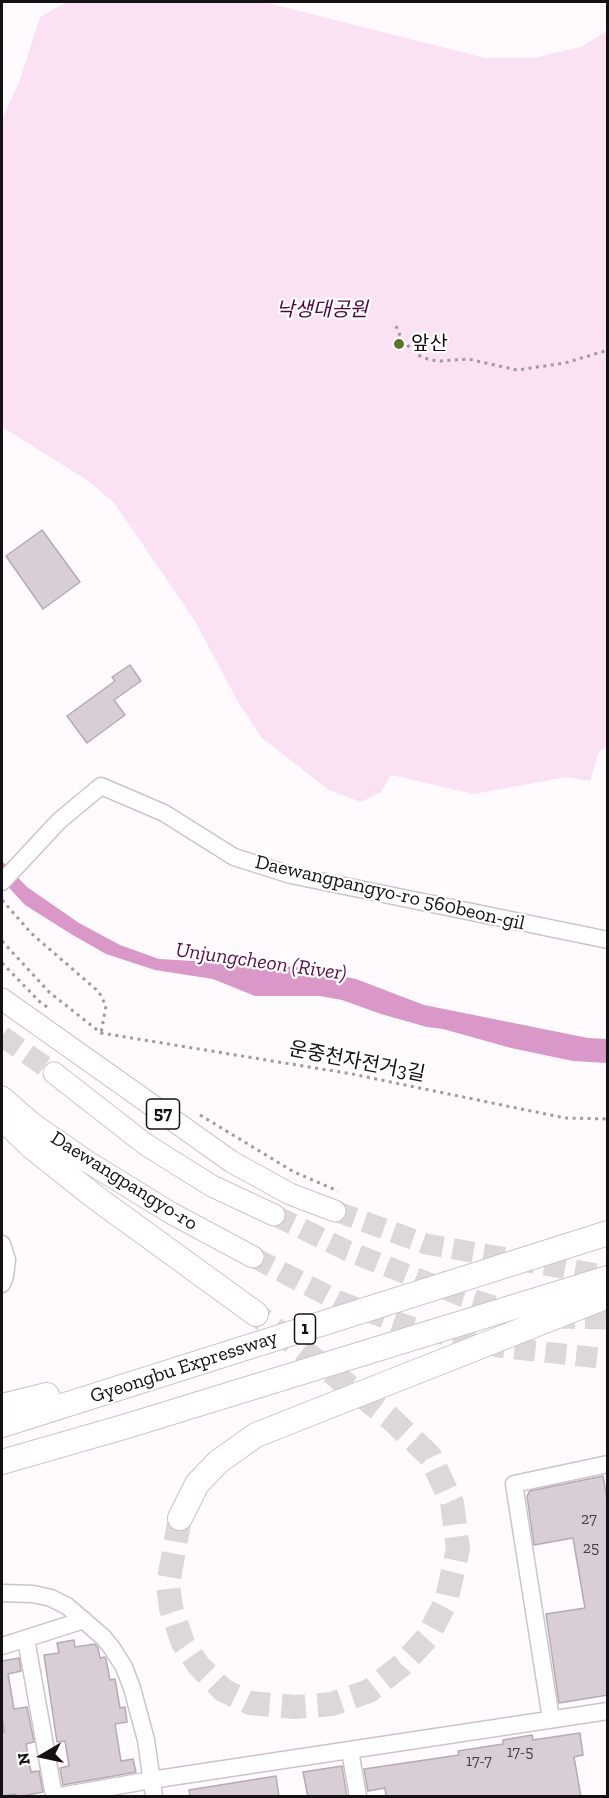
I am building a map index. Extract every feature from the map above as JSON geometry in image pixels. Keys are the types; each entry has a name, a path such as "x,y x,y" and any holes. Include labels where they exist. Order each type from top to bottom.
{"highway":[{"path":"2,1118 31,1146 94,1197 256,1314"},
{"name":"Gyeongbu Expressway","path":"2,1425 608,1233"},
{"name":"Gyeongbu Expressway","path":"2,1462 608,1278"},
{"path":"180,1518 197,1484 218,1462 256,1435 608,1296"},
{"path":"2,1406 219,1356"},
{"path":"2,1471 126,1426"}],"main road":[{"name":"57","path":"2,999 232,1162 290,1194 339,1202"},
{"path":"54,1074 145,1144 212,1186 274,1215"},
{"name":"Daewangpangyo-ro","path":"2,1097 33,1124 88,1162 171,1213 253,1257"}],"street":[{"name":"Daewangpangyo-ro 560beon-gil","path":"2,882 59,821 101,786 164,813 234,857 291,875 608,940"},
{"path":"2,1244 7,1260 2,1284"},
{"path":"551,1719 514,1484 608,1464"},
{"path":"2,1593 33,1594 51,1598 68,1606 103,1637 124,1667 132,1688 146,1740 152,1788"},
{"path":"2,1646 84,1620"},
{"path":"26,1639 54,1797"},
{"path":"61,1797 152,1788 350,1751 608,1711"},
{"path":"350,1751 358,1797"}],"path":[{"path":"396,326 401,338 412,350 430,360 468,359 517,370 565,363 608,350"},
{"path":"2,900 32,934 99,992 106,1006 101,1033"},
{"name":"운중천자전거3길","path":"2,941 49,992 101,1033 352,1074 565,1118 608,1119"},
{"path":"2,963 40,1002 58,1015"},
{"path":"198,1114 339,1202"}],"green space":[{"name":"낙생대공원","path":"67,2 264,2 485,58 533,58 581,47 607,31 608,746 599,752 590,781 566,777 474,794 391,775 381,792 361,802 329,790 262,738 238,702 195,621 115,504 90,482 2,427 2,119 20,80 40,17"}],"shaded area":[{"path":"2,861 27,887 79,923 120,945 159,959 297,967 356,979 424,1005 588,1038 607,1039 607,1063 573,1061 511,1048 381,1014 342,1000 320,996 255,996 213,979 155,970 106,954 25,905 2,880"}],"building":[{"path":"42,530 80,582 43,609 6,556"},
{"path":"130,665 141,681 114,700 125,715 87,743 67,716 115,681 112,677"},
{"path":"603,1476 608,1505 608,1695 559,1703 546,1614 585,1608 573,1538 534,1545 527,1496 530,1491"},
{"path":"74,1640 75,1647 95,1644 100,1658 105,1657 106,1659 110,1680 115,1679 120,1708 125,1707 127,1722 115,1724 121,1761 133,1759 136,1772 63,1785 60,1768 69,1766 65,1741 57,1742 44,1655 59,1653 57,1643"},
{"path":"19,1658 21,1671 8,1674 14,1709 27,1707 34,1742 26,1744 31,1772 39,1771 43,1792 17,1797 15,1794 2,1796 2,1732 4,1732 2,1661"},
{"path":"580,1733 583,1755 574,1757 581,1797 386,1797 385,1788 368,1791 364,1769 459,1755 458,1751 503,1744 503,1740 532,1735 533,1740"},
{"path":"342,1766 347,1797 308,1797 303,1772"},
{"path":"276,1776 279,1797 190,1797 189,1790"}],"tunnel":[{"path":"2,1036 54,1073"},
{"path":"335,1211 426,1244 608,1276"},
{"path":"274,1215 348,1251 462,1296 512,1312"},
{"path":"253,1257 338,1301 411,1327 499,1347 608,1359"},
{"path":"180,1518 168,1584 171,1608 183,1643 199,1666 223,1690 250,1703 295,1707 332,1704 369,1691 402,1665 427,1638 446,1602 458,1549 452,1503 430,1456 389,1417 256,1314"},
{"path":"554,1318 608,1319"}],"place":[{"name":"앞산","path":"399,344"}],"water label":[{"name":"Unjungcheon (River)","path":"261,962"}]}
